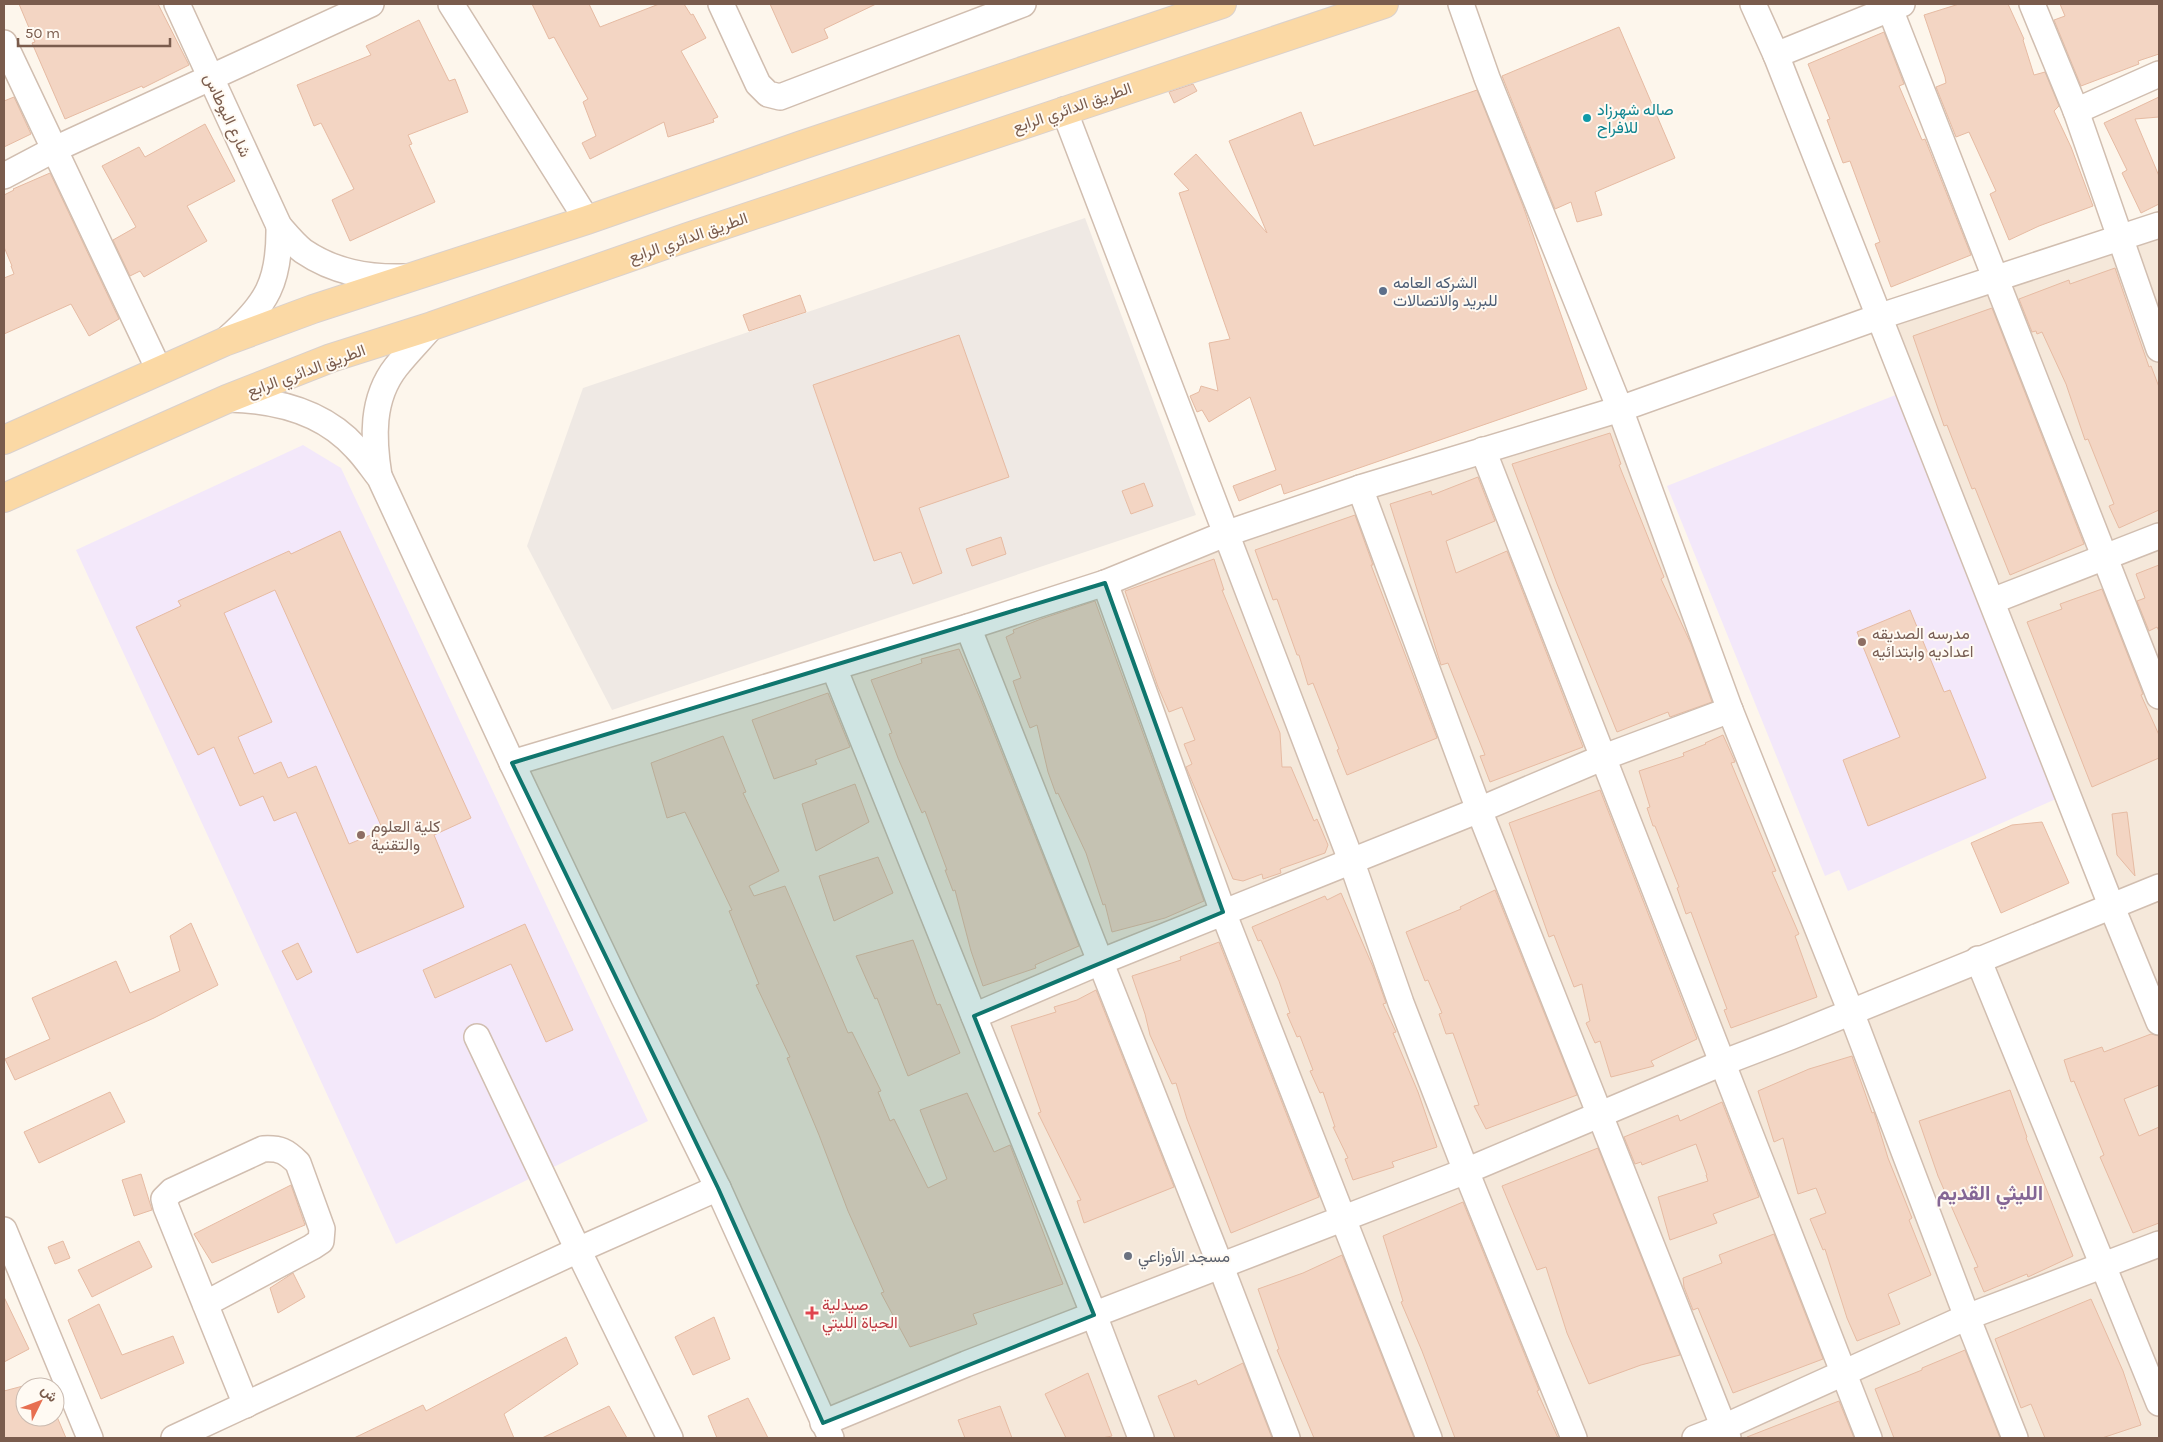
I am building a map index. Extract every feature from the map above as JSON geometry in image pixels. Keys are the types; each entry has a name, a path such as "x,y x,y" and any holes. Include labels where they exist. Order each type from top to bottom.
{"main road":[{"path":"4,440 224,342 313,309 587,220 821,138 1222,4"},
{"name":"الطريق الدائري الرابع","path":"4,498 227,399 331,358 432,326 688,237 1384,4"}],"street":[{"name":"شارع البوطاس","path":"177,4 279,226"},
{"path":"4,176 55,149 371,4"},
{"path":"451,4 587,220"},
{"path":"721,4 758,84 768,94 780,96 1023,4"},
{"path":"1461,4 1488,78 1620,409 1730,710 1851,1012 2015,1438"},
{"path":"1753,4 1776,55 1878,317 2159,1022"},
{"path":"2032,4 2076,111 2159,349"},
{"path":"1776,55 1896,6 1994,280 2106,557 2159,696"},
{"path":"4,43 159,370"},
{"path":"2076,111 2159,74"},
{"path":"1064,110 1351,860 1401,1003 1574,1438"},
{"path":"512,764 834,668 1104,583 1225,534 1360,488 1620,409 1878,317 2159,225"},
{"path":"279,226 302,250 325,264 352,274 380,277 414,277"},
{"path":"224,342 250,319 264,299 274,278 279,252 279,226"},
{"path":"432,326 394,369 382,394 375,420 374,447 380,478 512,764 624,998 718,1188 827,1431 1094,1314 1221,1267 1466,1170 1722,1063 2159,887"},
{"path":"227,399 267,401 286,405 315,417 336,430 355,447 380,478"},
{"path":"1483,450 1869,1438"},
{"path":"1360,488 1479,810 1726,1433"},
{"path":"1992,601 2159,536"},
{"path":"1104,583 1223,912 1429,1438"},
{"path":"968,627 1287,1438"},
{"path":"834,668 1094,1314 1141,1438"},
{"path":"974,1016 1100,962 1479,810 1604,757 1730,710"},
{"path":"1978,959 2159,1402"},
{"path":"477,1037 670,1438"},
{"path":"205,1304 312,1248 321,1241 322,1230 298,1163 290,1155 276,1148 263,1149 172,1191 164,1200 205,1304 246,1405"},
{"path":"174,1438 578,1250 718,1188"},
{"path":"4,1230 9,1258 90,1438"},
{"path":"1695,1438 1726,1433 1842,1372 1967,1317 2159,1244"}],"highlighted area":[{"path":"1105,583 1223,912 974,1016 1094,1315 823,1423 718,1188 512,763"}],"shaded area":[{"path":"1085,218 1196,515 612,710 527,546 583,388"},
{"path":"2159,225 2159,1438 838,1438 513,764 1620,409 1852,1011 2111,905 1878,318"},
{"name":"مدرسه الصديقه اعداديه وابتدائيه","path":"1898,394 2056,799 1848,891 1839,870 1825,876 1667,486"},
{"name":"كلية العلوم والتقنية","path":"303,445 341,468 648,1121 396,1244 76,550"}],"building":[{"path":"19,4 158,4 189,65 143,88 142,86 65,119 32,43 35,42"},
{"path":"532,4 589,4 600,27 659,4 684,4 691,15 693,14 706,38 681,51 718,117 713,119 714,122 668,137 664,122 590,159 582,143 596,136 583,102 588,99 554,37 549,39"},
{"path":"770,4 876,4 824,29 828,38 792,53"},
{"path":"1959,4 2008,4 2024,39 2034,75 2045,72 2059,106 2054,111 2071,147 2093,206 2039,226 2009,240 1990,194 1996,191 1969,132 1956,137 1936,87 1946,83 1945,77 1924,15"},
{"path":"2060,4 2159,4 2159,54 2138,61 2139,64 2081,86 2054,20 2065,16"},
{"path":"419,20 449,81 455,79 468,112 408,135 412,144 409,145 435,202 350,241 332,200 354,189 321,123 314,126 297,85 371,55 366,46"},
{"name":"صاله شهرزاد للافراح","path":"1619,27 1675,158 1595,192 1602,215 1577,222 1571,202 1555,209 1502,76"},
{"path":"1884,32 1904,84 1899,86 1922,140 1925,139 1971,255 1891,287 1875,244 1880,242 1850,161 1843,163 1827,120 1830,119 1808,64"},
{"path":"1193,84 1197,91 1174,103 1169,92"},
{"name":"الشركه العامه للبريد والاتصالات","path":"1477,90 1523,206 1587,389 1284,494 1281,484 1239,501 1233,486 1276,470 1250,397 1209,422 1202,410 1197,412 1190,396 1199,392 1201,386 1218,391 1209,343 1230,339 1179,193 1189,190 1174,174 1196,154 1267,233 1229,141 1301,112 1314,146"},
{"path":"14,97 31,134 4,147 4,101"},
{"path":"2159,97 2159,117 2135,119 2159,176 2159,204 2141,213 2122,173 2127,170 2104,123"},
{"path":"205,124 235,181 187,206 207,241 144,277 140,271 130,276 113,240 136,227 102,166 139,147 145,157"},
{"path":"50,173 119,319 89,336 71,304 4,334 4,278 14,274 4,247 4,195 13,189"},
{"path":"2115,268 2149,367 2151,366 2159,387 2159,510 2119,528 2109,506 2114,504 2088,439 2085,440 2066,384 2042,332 2037,334 2036,331 2032,332 2019,299 2069,280 2070,284"},
{"path":"800,295 806,312 749,331 743,315"},
{"path":"1992,308 2084,544 2010,575 1975,488 1972,489 1947,425 1944,426 1913,336"},
{"path":"959,335 1009,477 919,508 942,573 913,584 901,552 874,561 813,385"},
{"path":"1610,433 1621,464 1619,465 1664,577 1661,579 1691,644 1712,702 1670,717 1668,712 1617,732 1557,584 1512,464"},
{"path":"1478,477 1495,521 1446,541 1456,573 1507,551 1583,747 1490,782 1480,756 1485,755 1448,663 1441,665 1390,504 1431,491 1432,495"},
{"path":"1144,483 1153,506 1131,514 1122,491"},
{"path":"1355,515 1373,565 1371,565 1437,738 1347,775 1337,750 1339,749 1313,683 1308,685 1299,655 1297,655 1277,599 1273,600 1255,550"},
{"path":"340,531 471,818 434,835 464,907 357,953 296,812 274,821 263,796 240,806 214,747 198,755 136,627 181,606 178,601 289,551 291,554","holes":["275,590 383,830 349,844 316,766 288,778 281,762 254,774 238,737 272,722 224,613"]},
{"path":"1001,537 1006,554 972,566 966,549"},
{"path":"1214,559 1224,590 1222,590 1280,733 1282,767 1291,767 1314,821 1317,819 1328,845 1325,853 1280,869 1281,873 1263,879 1262,874 1243,881 1233,879 1186,767 1192,764 1184,744 1195,740 1182,707 1169,712 1158,687 1125,591"},
{"path":"2159,565 2159,631 2157,627 2149,631 2137,601 2145,598 2136,574"},
{"path":"2102,589 2143,694 2141,695 2159,735 2159,758 2092,787 2027,622 2062,609 2060,604"},
{"path":"1095,601 1204,901 1165,918 1112,932 1105,904 1103,905 1086,853 1058,793 1056,794 1048,772 1037,725 1030,728 1023,710 1013,681 1021,678 1006,637 1014,633 1013,630"},
{"path":"1910,610 1944,692 1950,690 1986,778 1868,826 1843,760 1900,737 1857,632"},
{"path":"959,649 1079,946 1035,965 1036,968 983,986 971,951 955,890 953,891 945,870 947,870 925,811 922,813 898,758 889,734 892,733 871,680 922,663 921,659"},
{"path":"828,693 850,747 815,760 817,764 774,779 752,720"},
{"path":"1723,735 1735,762 1731,763 1776,871 1772,872 1799,934 1795,936 1817,997 1731,1028 1724,1010 1727,1009 1691,912 1686,914 1677,888 1679,887 1655,826 1653,826 1647,808 1650,807 1639,771 1684,756 1683,753"},
{"path":"723,736 746,792 743,793 779,871 749,886 754,896 785,886 848,1033 852,1032 881,1091 878,1092 890,1121 894,1119 928,1188 947,1179 920,1110 967,1093 994,1152 1010,1145 1063,1284 973,1314 977,1324 910,1347 881,1293 884,1292 848,1211 787,1058 790,1057 756,985 759,984 729,911 732,910 685,812 667,818 651,763"},
{"path":"855,784 869,822 816,851 802,804"},
{"path":"1600,790 1697,1039 1651,1061 1654,1066 1611,1077 1600,1041 1595,1043 1586,1023 1590,1021 1582,984 1574,987 1554,935 1549,937 1509,823"},
{"path":"2127,812 2135,876 2117,855 2112,814"},
{"path":"2042,822 2069,883 2001,913 1971,843 2012,825"},
{"path":"878,857 893,893 834,921 819,876"},
{"path":"1495,890 1577,1095 1486,1129 1474,1106 1479,1105 1453,1033 1446,1034 1439,1014 1442,1013 1428,980 1425,981 1406,932 1461,909 1460,907"},
{"path":"1341,893 1373,967 1386,1003 1383,1004 1396,1032 1393,1033 1418,1092 1437,1147 1392,1162 1394,1167 1353,1180 1345,1159 1348,1158 1333,1127 1335,1127 1323,1092 1320,1093 1310,1071 1313,1070 1300,1036 1297,1037 1287,1014 1290,1013 1279,981 1261,940 1258,941 1252,927 1325,896 1327,900"},
{"path":"191,923 218,985 154,1018 15,1080 5,1059 50,1039 32,998 116,961 130,993 180,971 170,936"},
{"path":"525,924 573,1030 546,1042 511,964 435,998 423,970"},
{"path":"913,940 937,1005 940,1004 960,1053 908,1076 877,998 875,999 856,956"},
{"path":"1219,942 1319,1197 1231,1233 1187,1119 1176,1083 1172,1084 1150,1035 1132,976 1181,960 1180,957"},
{"path":"298,943 312,972 297,980 282,951"},
{"path":"1096,990 1174,1187 1084,1223 1077,1201 1081,1200 1038,1113 1041,1112 1011,1026 1056,1012 1054,1007 1077,1000"},
{"path":"2151,1034 2159,1036 2159,1085 2124,1099 2139,1136 2159,1127 2159,1223 2133,1233 2100,1157 2104,1155 2074,1081 2071,1082 2064,1060 2102,1047 2104,1052"},
{"path":"1852,1056 1872,1113 1874,1112 1888,1158 1912,1218 1909,1220 1931,1275 1888,1294 1900,1324 1857,1341 1847,1318 1825,1249 1823,1250 1810,1219 1826,1213 1816,1188 1798,1194 1783,1138 1774,1142 1758,1091 1809,1069"},
{"path":"2010,1090 2026,1138 2073,1256 2028,1277 2027,1274 1984,1292 1974,1268 1978,1267 1938,1176 1919,1121"},
{"path":"110,1092 125,1122 39,1163 24,1132"},
{"path":"1722,1102 1759,1197 1713,1214 1717,1223 1670,1240 1658,1197 1708,1181 1696,1144 1642,1165 1641,1162 1635,1164 1624,1137 1678,1115 1680,1121"},
{"path":"1598,1148 1680,1355 1641,1365 1589,1384 1567,1333 1546,1267 1537,1270 1502,1186"},
{"path":"141,1174 152,1210 134,1216 122,1180"},
{"path":"291,1185 305,1225 212,1263 194,1234"},
{"path":"1463,1202 1539,1390 1537,1391 1558,1438 1455,1438 1401,1302 1403,1301 1383,1236"},
{"path":"1774,1234 1823,1359 1733,1393 1698,1308 1693,1310 1684,1287 1683,1278 1722,1263 1719,1255"},
{"path":"63,1241 70,1258 55,1264 48,1247"},
{"path":"139,1241 152,1267 92,1297 78,1270"},
{"path":"1342,1255 1414,1438 1314,1438 1277,1350 1279,1349 1258,1289 1303,1273"},
{"path":"293,1273 305,1297 278,1313 270,1288"},
{"path":"4,1297 29,1349 4,1362"},
{"path":"2091,1299 2123,1371 2141,1425 2102,1438 2045,1438 2031,1404 2021,1408 1995,1339"},
{"path":"99,1304 122,1355 173,1336 184,1363 101,1399 68,1320"},
{"path":"714,1317 730,1359 693,1375 675,1337"},
{"path":"566,1337 578,1364 504,1414 514,1438 354,1438 423,1405 426,1411"},
{"path":"1965,1350 2000,1438 1894,1438 1875,1389"},
{"path":"1243,1363 1272,1438 1175,1438 1158,1396 1196,1380 1198,1385"},
{"path":"1088,1373 1112,1436 1102,1438 1066,1438 1045,1394"},
{"path":"15,1388 15,1427 61,1427 66,1438 4,1438 4,1391"},
{"path":"748,1398 768,1438 717,1438 708,1416"},
{"path":"1839,1401 1854,1438 1747,1437"},
{"path":"609,1406 627,1438 542,1438"},
{"path":"1000,1406 1012,1438 965,1438 958,1420"}],"place":[{"name":"صاله شهرزاد للافراح","path":"1587,118"},
{"name":"الشركه العامه للبريد والاتصالات","path":"1383,291"},
{"name":"مدرسه الصديقه اعداديه وابتدائيه","path":"1862,642"},
{"name":"كلية العلوم والتقنية","path":"361,835"},
{"name":"مسجد الأوزاعي","path":"1128,1256"},
{"name":"صيدلية الحياة الليتي","path":"812,1313"}],"district":[{"name":"الليثي القديم","path":"1990,1193"}]}
